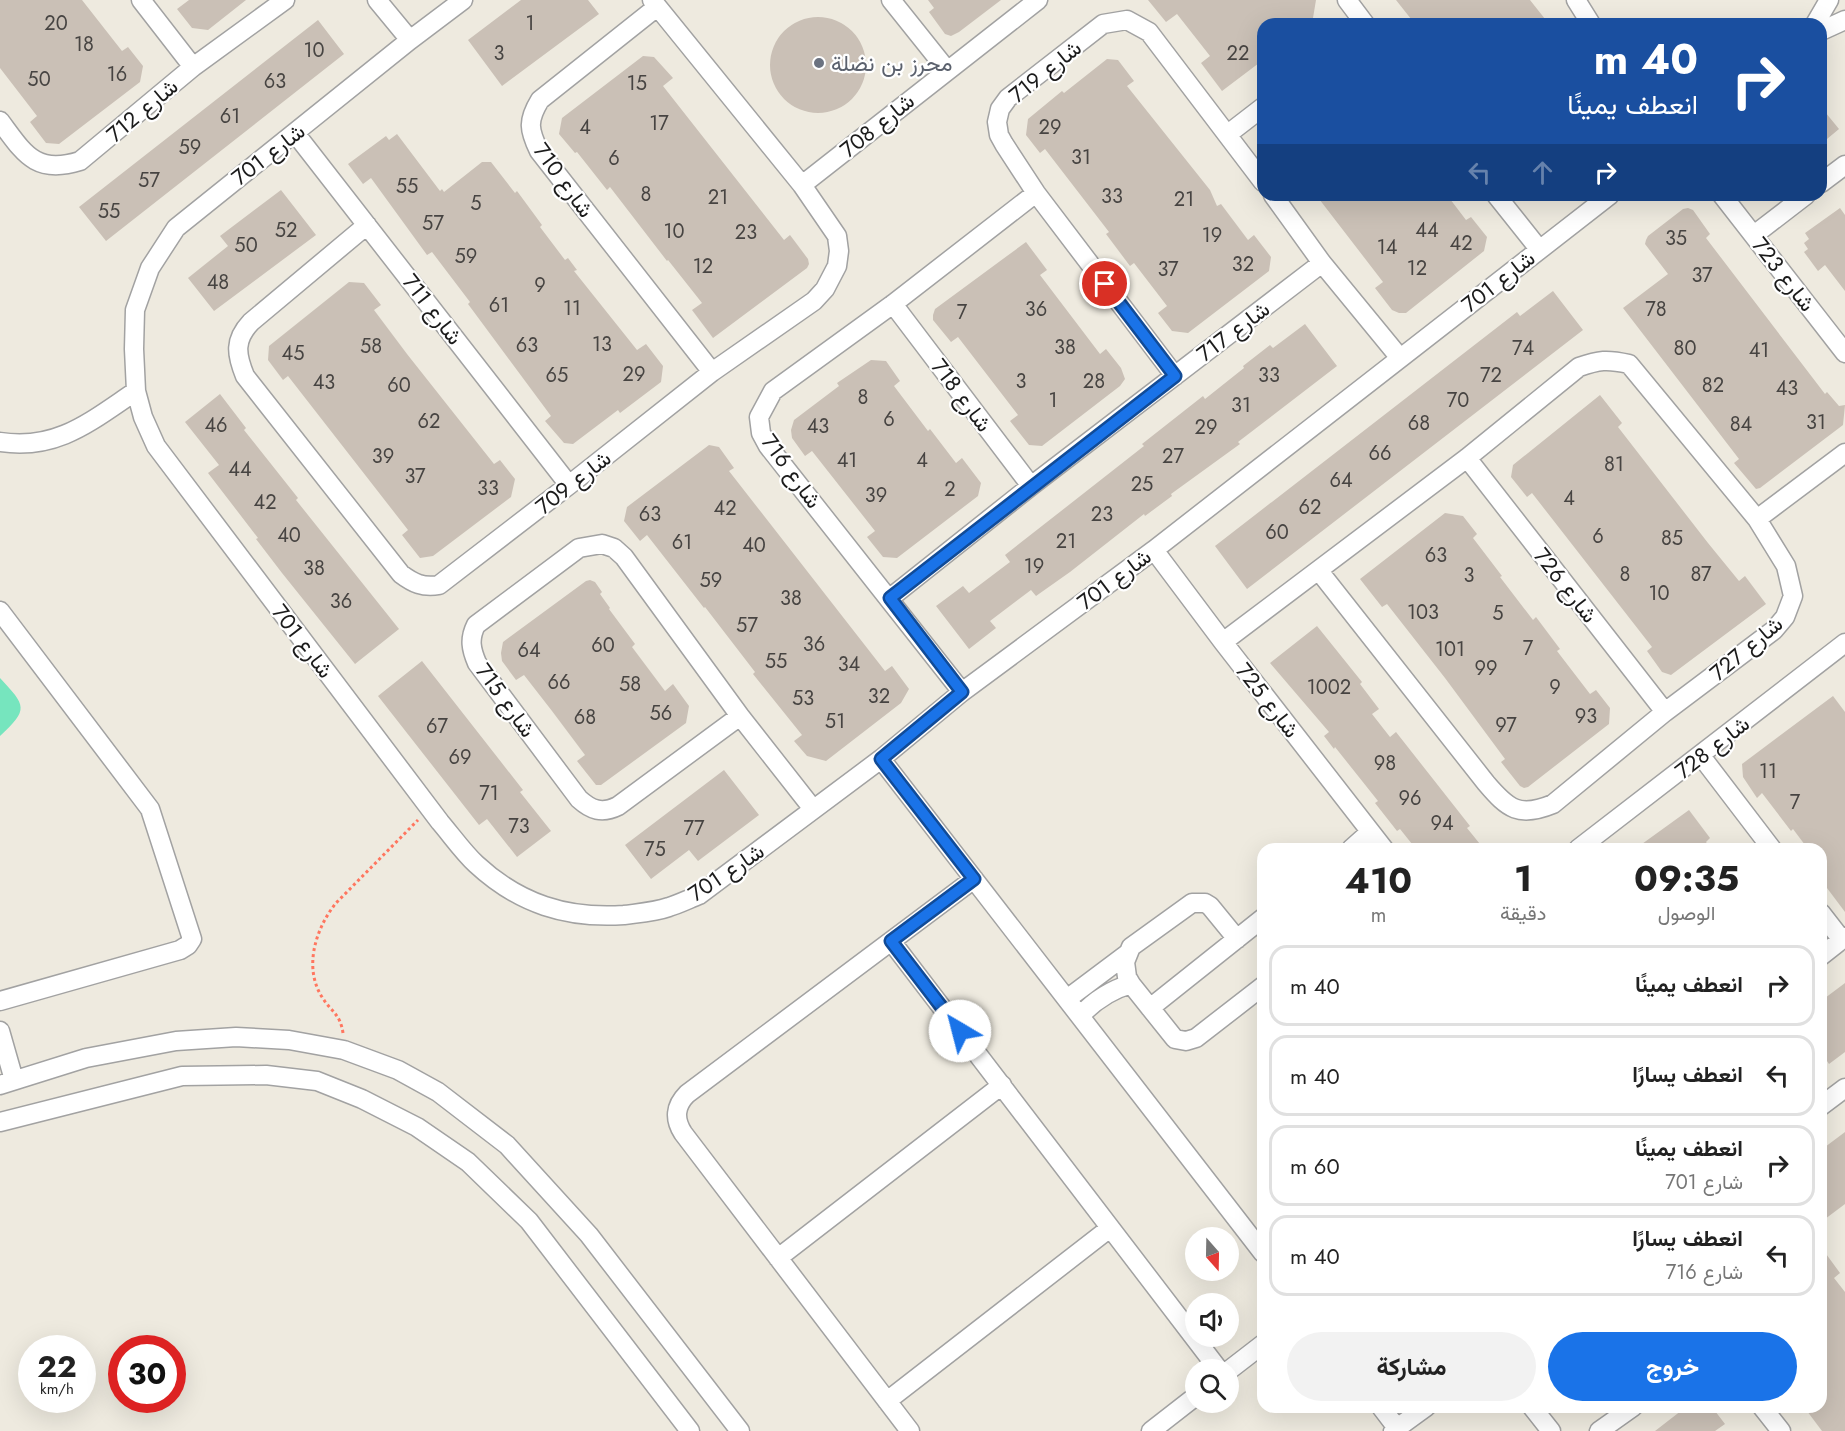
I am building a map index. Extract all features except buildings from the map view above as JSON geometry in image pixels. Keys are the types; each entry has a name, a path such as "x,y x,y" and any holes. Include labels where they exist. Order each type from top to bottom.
{"street":[{"path":"141,0 193,67"},
{"name":"شارع 712","path":"0,121 23,152 35,161 50,166 63,166 80,161 193,67 285,0"},
{"path":"377,0 410,40"},
{"name":"شارع 701","path":"464,0 410,40 176,228 150,268 135,310 136,391 143,417 156,446 430,809 475,864 502,885 526,899 554,910 604,916 640,913 668,908 699,895 881,759 962,692 1154,550 1602,201"},
{"path":"891,0 947,70"},
{"name":"شارع 708","path":"802,185 1038,0"},
{"path":"1347,0 1360,18"},
{"path":"1576,0 1587,18"},
{"path":"1819,18 1830,0"},
{"name":"شارع 709","path":"367,225 242,331 238,359 245,376 401,574 412,582 428,587 439,585 712,372 814,301 825,289 837,266 839,251 837,236 802,185 655,3"},
{"name":"شارع 710","path":"655,3 540,100 531,120 531,134 539,151 712,372"},
{"name":"شارع 719","path":"1175,376 1036,193 999,135 997,122 1000,110 1008,98 1103,24 1127,20 1149,32 1257,174"},
{"path":"1827,28 1845,20"},
{"path":"1228,134 1257,112"},
{"name":"شارع 711","path":"295,133 569,485"},
{"path":"1827,178 1845,165"},
{"name":"شارع 716","path":"962,692 768,446 761,433 759,417 773,391 894,304 1036,193"},
{"path":"1277,201 1322,263 1400,358"},
{"path":"1501,201 1539,249"},
{"name":"شارع 723","path":"1727,201 1845,353"},
{"path":"1754,235 1798,201"},
{"name":"شارع 717","path":"890,598 1031,486 1322,263"},
{"name":"شارع 718","path":"894,304 1031,486"},
{"name":"شارع 727","path":"1222,642 1467,458 1579,368 1596,361 1610,360 1629,364 1757,519 1786,566 1793,596 1785,617 1773,630 1665,712 1552,804 1536,811 1516,810 1501,801 1486,783 1319,571"},
{"path":"0,442 30,444 58,438 87,424 136,391"},
{"path":"1757,519 1845,453"},
{"name":"شارع 726","path":"1467,458 1665,712"},
{"name":"شارع 715","path":"740,716 618,806 610,810 597,810 587,806 579,799 477,663 470,642 472,633 476,625 579,548 602,544 614,548 624,557 740,716 813,809"},
{"name":"شارع 725","path":"1154,550 1222,642 1379,843"},
{"path":"0,611 150,809 188,920 192,939 180,950 0,1001"},
{"name":"شارع 728","path":"1586,843 1843,650"},
{"path":"1701,756 1767,843"},
{"path":"881,759 1257,1245"},
{"path":"1358,843 1370,832"},
{"path":"910,1431 678,1126 676,1119 679,1104 687,1094 974,879"},
{"path":"1237,939 1210,906 1198,902 1192,903 1131,947 1125,969 1131,984 1175,1039 1191,1040 1257,990"},
{"path":"1827,920 1843,939 1827,951"},
{"path":"1150,1008 1257,923"},
{"path":"891,941 1211,1359"},
{"path":"1067,999 1128,954"},
{"path":"1080,1016 1101,997 1131,984"},
{"path":"0,1031 7,1083 86,1058 176,1041 236,1037 289,1040 344,1050 398,1070 438,1092 507,1145 589,1235 740,1431"},
{"path":"0,1122 182,1076 266,1074 317,1082 362,1099 417,1127 468,1162 529,1221 690,1431"},
{"path":"778,1258 1002,1085"},
{"path":"1827,1102 1845,1088"},
{"path":"887,1401 1110,1228"},
{"path":"1239,1363 1257,1349"},
{"path":"1151,1431 1185,1405"},
{"path":"1386,1413 1395,1429 1418,1413"},
{"path":"1537,1413 1551,1431"},
{"path":"1599,1431 1624,1413"},
{"path":"1767,1413 1781,1431"}],"path":[{"path":"344,1050 343,1031 339,1017 323,999 315,980 314,957 318,934 328,913 343,895 430,809"}],"green space":[{"path":"0,678 15,695 21,707 16,719 0,736"}],"place":[{"name":"محرز بن نضلة","path":"819,63"}],"route":[{"path":"960,1031 891,941 974,879 881,759 962,692 890,598 1175,376 1105,284"}]}
